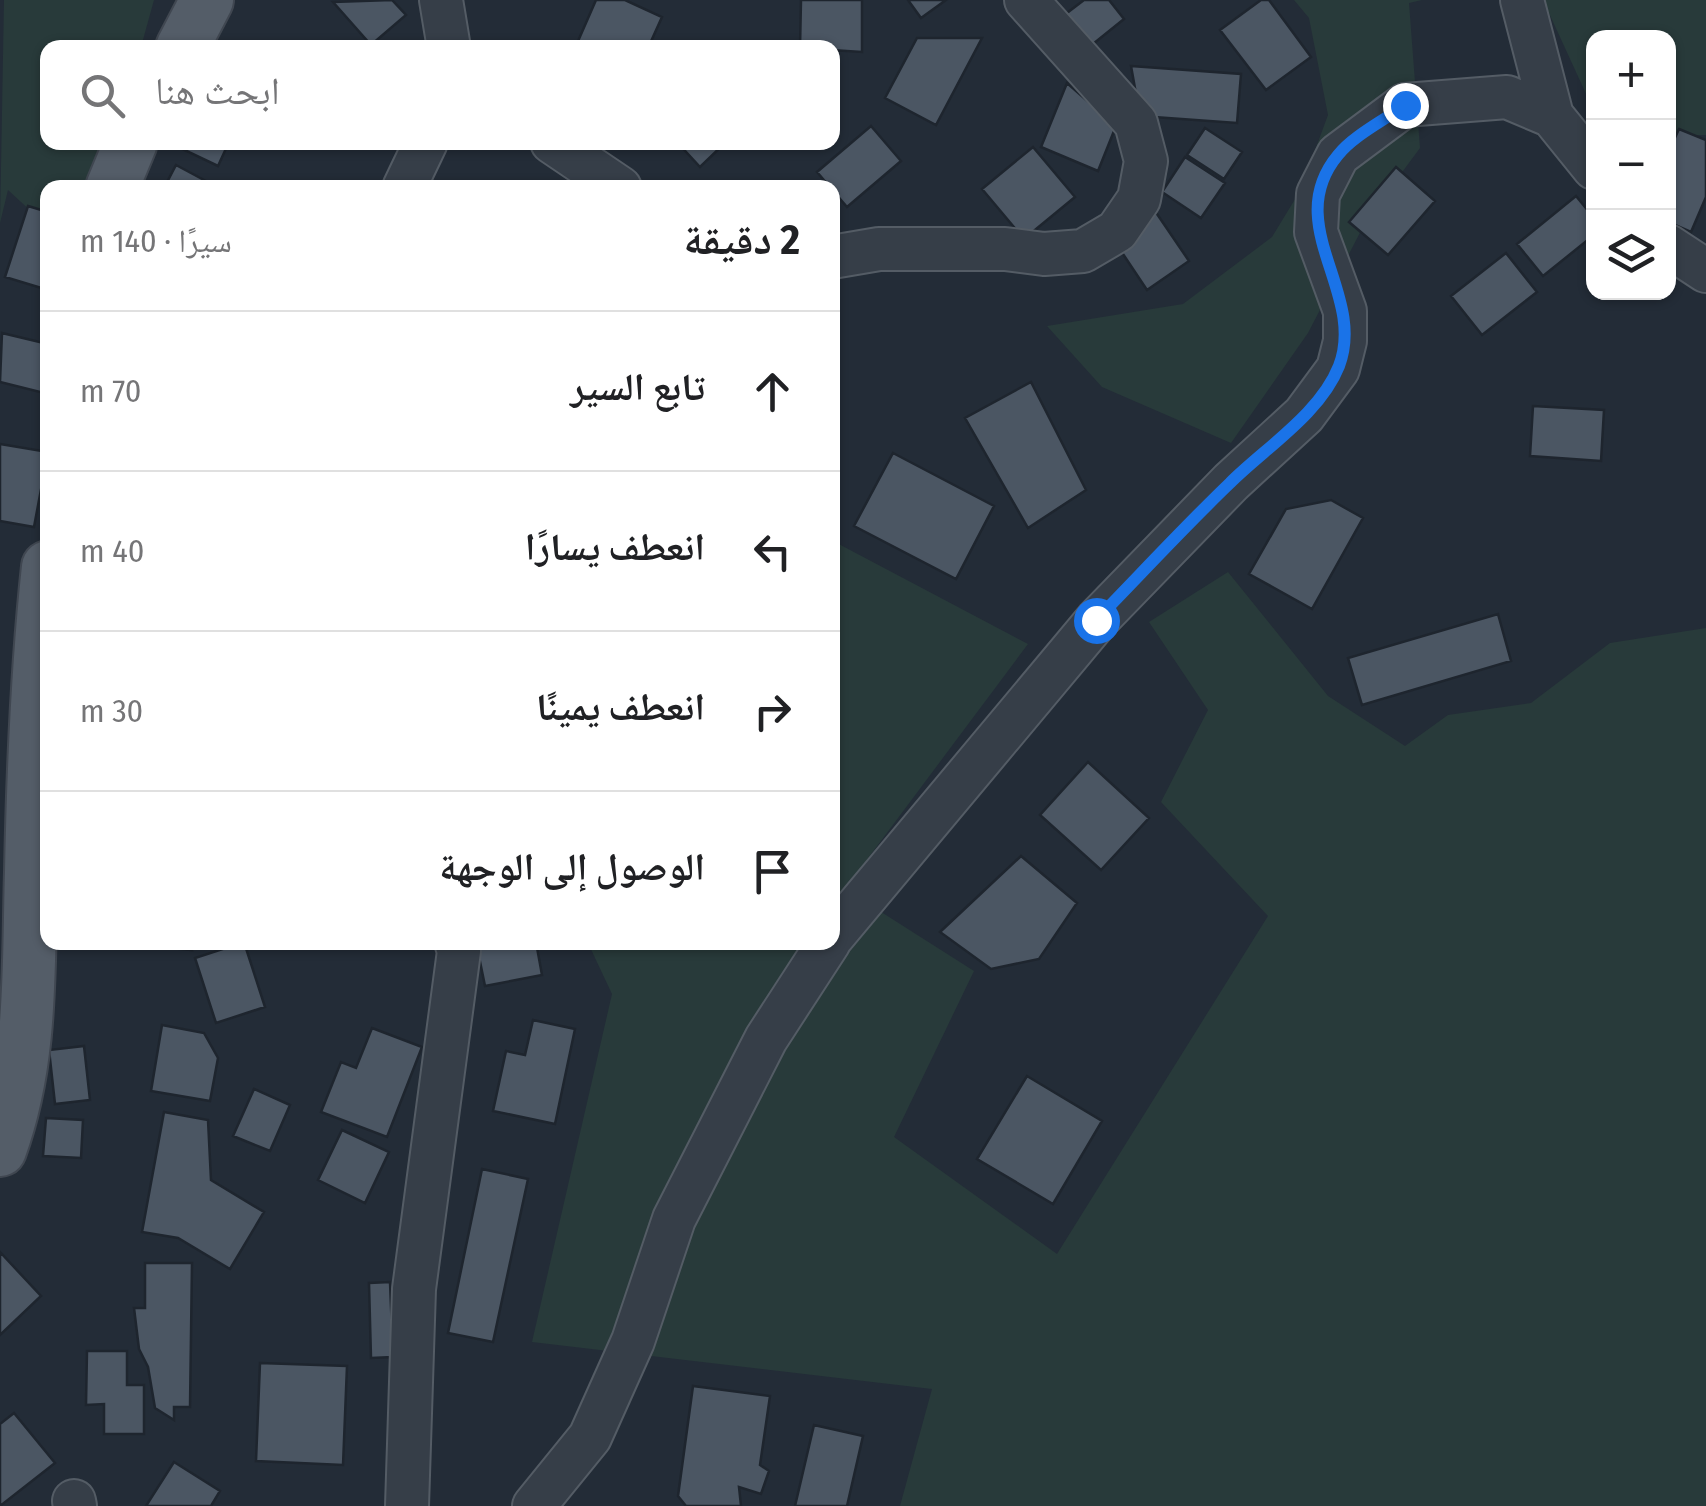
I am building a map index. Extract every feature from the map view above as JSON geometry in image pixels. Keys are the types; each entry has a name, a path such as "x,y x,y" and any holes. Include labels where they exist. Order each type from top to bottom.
{"main road":[{"path":"186,40 207,0"},
{"path":"115,180 128,150"},
{"path":"0,1150 21,1085 29,1024 34,696 40,641"}],"street":[{"path":"442,0 447,40"},
{"path":"840,256 879,249 1044,254 1083,251 1117,231 1139,199 1146,161 1136,122 1026,0"},
{"path":"1522,0 1552,116 1586,158"},
{"path":"840,926 1096,620 1231,482 1304,415 1338,369 1345,341 1345,310 1316,232 1318,194 1338,154 1405,105 1464,97 1508,97 1552,116"},
{"path":"408,180 422,150"},
{"path":"564,150 608,180"},
{"path":"1676,251 1706,272"},
{"path":"407,1506 414,1289 459,950"},
{"path":"534,1506 590,1436 633,1341 674,1219 766,1039 824,950"}],"shaded area":[{"path":"4,0 154,0 143,40 40,40 40,150 116,150 113,180 40,180 40,220 8,190 0,223"},
{"path":"1294,0 1422,0 1409,3 1420,148 1366,221 1308,333 1231,443 1102,387 1047,326 1183,304 1272,237 1300,191 1328,115 1309,18"},
{"path":"1543,0 1706,0 1706,135 1676,135 1676,30 1586,30 1586,94"},
{"path":"840,545 1028,644 845,889 974,971 894,1137 1057,1254 1268,916 1161,802 1208,710 1149,622 1228,572 1328,696 1405,746 1448,715 1531,703 1610,643 1706,628 1706,1506 900,1506 932,1389 532,1342 612,994 591,950 840,950"}],"building":[{"path":"392,0 406,15 377,40 367,40 333,2"},
{"path":"596,0 625,0 662,17 652,40 578,40"},
{"path":"801,0 862,0 862,52 840,51 840,40 800,40"},
{"path":"908,0 946,0 921,18"},
{"path":"1084,0 1109,0 1124,19 1088,48 1063,16"},
{"path":"1261,0 1269,0 1311,57 1266,90 1220,30"},
{"path":"917,38 982,38 936,125 885,98"},
{"path":"1131,66 1241,74 1237,123 1140,116"},
{"path":"1067,83 1116,126 1098,171 1041,147"},
{"path":"871,126 901,161 847,207 840,199 840,180 824,180 817,172"},
{"path":"1205,128 1242,152 1224,179 1187,155"},
{"path":"1679,129 1706,140 1706,197 1691,232 1676,225"},
{"path":"1033,147 1075,197 1024,239 982,189"},
{"path":"184,150 225,150 218,166"},
{"path":"684,150 718,150 700,167"},
{"path":"1185,157 1225,183 1201,218 1162,192"},
{"path":"176,165 204,180 168,180"},
{"path":"1396,167 1435,201 1388,255 1349,222"},
{"path":"1576,196 1586,208 1586,241 1543,276 1517,244"},
{"path":"28,206 40,210 40,288 5,277"},
{"path":"1155,211 1189,261 1147,290 1113,239"},
{"path":"1506,253 1537,292 1482,335 1451,296"},
{"path":"2,333 40,342 40,392 0,382"},
{"path":"1031,382 1086,490 1028,528 965,418"},
{"path":"1533,406 1604,410 1601,461 1530,456"},
{"path":"0,444 40,451 40,495 34,527 0,521"},
{"path":"893,453 994,506 956,579 854,526"},
{"path":"1331,500 1363,518 1312,609 1249,574 1286,509"},
{"path":"1498,614 1511,661 1362,705 1348,658"},
{"path":"1088,762 1149,818 1101,870 1040,815"},
{"path":"1021,856 1077,903 1039,959 991,969 940,932"},
{"path":"220,950 247,950 265,1007 216,1023 195,958"},
{"path":"478,950 537,950 542,975 485,986"},
{"path":"533,1020 575,1029 555,1124 493,1111 506,1051 525,1055"},
{"path":"162,1025 204,1033 218,1058 210,1101 151,1091"},
{"path":"372,1028 422,1047 387,1137 321,1112 341,1062 356,1068"},
{"path":"84,1046 90,1100 55,1104 49,1050"},
{"path":"1027,1076 1102,1121 1053,1204 977,1159"},
{"path":"254,1089 290,1105 270,1151 233,1136"},
{"path":"164,1112 208,1120 211,1180 264,1212 230,1269 178,1238 142,1232"},
{"path":"46,1118 83,1120 81,1158 43,1156"},
{"path":"342,1130 389,1152 365,1203 318,1180"},
{"path":"482,1169 528,1179 493,1342 448,1333"},
{"path":"0,1252 41,1296 0,1335"},
{"path":"145,1263 192,1263 190,1407 174,1407 174,1420 155,1408 148,1367 139,1349 134,1308 145,1308"},
{"path":"390,1282 393,1357 371,1358 369,1283"},
{"path":"87,1351 127,1351 127,1385 144,1385 144,1434 104,1434 104,1404 86,1405"},
{"path":"260,1363 347,1366 343,1465 256,1461"},
{"path":"693,1386 770,1396 760,1465 769,1471 761,1494 739,1487 741,1506 686,1506 678,1496"},
{"path":"14,1413 55,1463 0,1506 0,1424"},
{"path":"814,1425 863,1436 847,1506 795,1506"},
{"path":"174,1462 220,1491 211,1506 146,1506"}],"route":[{"path":"1096,620 1231,482 1304,415 1338,369 1345,341 1345,310 1316,232 1318,194 1338,154 1405,105"}]}
